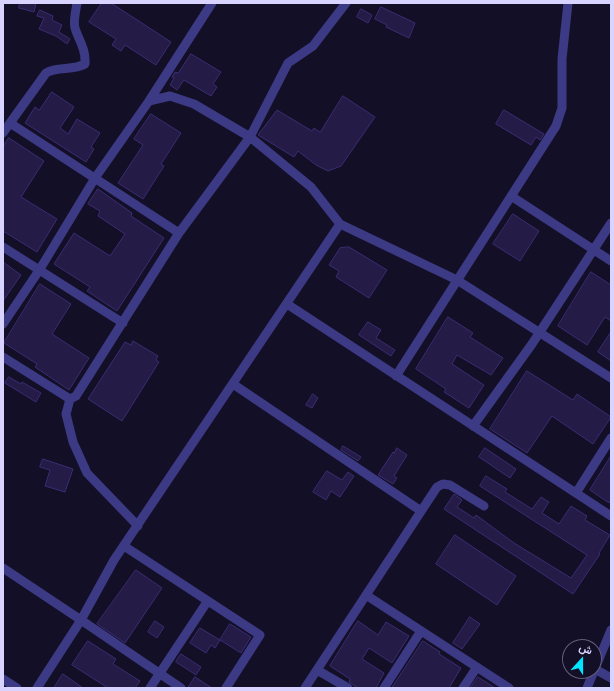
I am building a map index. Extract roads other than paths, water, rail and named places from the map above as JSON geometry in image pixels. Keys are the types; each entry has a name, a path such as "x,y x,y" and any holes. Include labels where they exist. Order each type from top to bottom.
{"street":[{"path":"3,133 46,74 52,69 72,68 85,64 86,55 74,27 78,3"},
{"path":"3,324 40,269 95,178 149,101 212,3"},
{"path":"138,526 87,473 73,442 66,414 70,399 76,396 179,233 250,137 288,63 313,46 346,3"},
{"path":"396,376 556,126 562,108 562,59 568,3"},
{"path":"149,101 170,96 194,104 250,137 311,187 340,224 457,280 611,378"},
{"path":"10,123 179,233"},
{"path":"511,196 611,261"},
{"path":"473,426 540,333 611,223"},
{"path":"37,688 81,620 124,546 340,224"},
{"path":"3,247 40,269 123,323"},
{"path":"287,304 611,516"},
{"path":"3,358 70,399"},
{"path":"233,384 421,511"},
{"path":"576,493 611,438"},
{"path":"305,688 437,487 445,483 484,506"},
{"path":"124,546 207,602 260,635 226,688"},
{"path":"3,568 181,688"},
{"path":"366,595 509,688"},
{"path":"150,688 207,602"},
{"path":"602,652 611,630"},
{"path":"384,688 421,631"},
{"path":"463,688 477,667"},
{"path":"317,670 348,688"},
{"path":"602,673 611,678"},
{"path":"3,679 17,688"}]}
